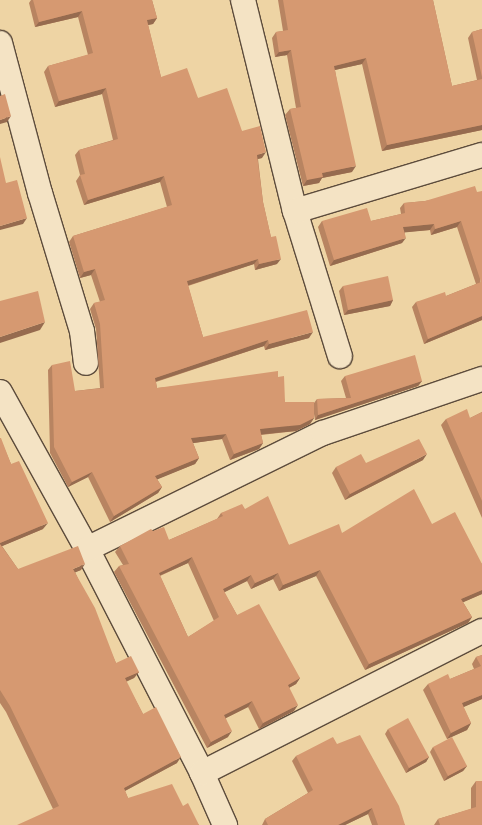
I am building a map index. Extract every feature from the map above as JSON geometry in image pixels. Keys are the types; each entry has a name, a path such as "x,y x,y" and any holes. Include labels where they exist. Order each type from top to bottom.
{"street":[{"path":"243,0 295,210 340,356"},
{"path":"0,43 40,193 82,331 86,362"},
{"path":"295,210 482,155"},
{"path":"87,549 323,433 482,380"},
{"path":"0,392 87,549 202,773 225,825"},
{"path":"202,773 482,631"}],"building":[{"path":"33,0 152,0 157,18 147,20 161,77 187,68 198,98 227,88 242,131 260,126 266,152 257,155 263,202 271,237 276,236 281,259 259,264 258,259 187,281 203,337 307,310 313,332 269,344 268,340 155,378 157,388 278,371 278,377 284,376 285,402 314,402 314,418 300,425 260,429 263,443 234,454 226,434 191,438 199,458 155,476 162,487 114,516 92,472 72,482 54,447 52,365 70,361 75,391 104,388 100,324 94,303 105,300 95,269 84,272 73,236 172,205 164,176 88,200 80,175 85,174 79,150 118,139 106,88 59,101 48,66 93,53 82,11 39,22"},
{"path":"283,0 433,0 452,86 482,79 482,125 387,145 366,58 334,66 356,166 322,173 323,177 307,180 290,109 301,107 291,50 279,52 276,32 288,30"},
{"path":"482,29 482,77 472,32"},
{"path":"5,94 11,116 0,120 0,96"},
{"path":"0,157 6,183 17,180 27,218 0,226"},
{"path":"475,186 477,192 482,191 482,316 428,339 416,302 445,292 446,296 481,282 461,221 435,229 434,224 403,227 406,238 334,260 322,221 367,208 371,221 405,213 404,203 425,201"},
{"path":"388,276 393,300 348,310 343,286"},
{"path":"38,291 45,322 0,337 0,301"},
{"path":"415,355 422,381 318,415 317,399 351,398 345,376"},
{"path":"467,409 470,418 482,412 482,501 446,419"},
{"path":"0,438 11,464 19,461 48,523 0,543"},
{"path":"419,439 427,454 350,494 336,467 361,454 366,463"},
{"path":"414,489 432,524 455,512 482,564 482,590 461,599 472,617 369,664 320,570 283,585 278,573 255,583 251,575 223,589 237,615 259,604 300,678 288,685 298,705 263,723 252,701 224,715 232,731 211,742 119,566 129,564 120,546 151,529 153,531 164,527 169,540 223,516 221,513 242,504 245,509 268,496 289,545 339,524 342,533","holes":["192,557 219,617 188,637 159,573"]},
{"path":"0,544 18,569 78,546 85,564 73,569 95,608 116,663 131,656 139,672 125,678 143,714 156,707 181,757 124,788 128,798 172,784 183,806 188,803 199,825 17,825 59,806 10,706 0,690"},
{"path":"482,655 482,695 462,703 471,723 451,733 428,684 448,674 450,679 481,666 476,657"},
{"path":"408,718 429,757 409,768 388,729"},
{"path":"360,735 399,806 405,825 378,825 372,808 338,825 268,825 265,819 313,790 296,756 333,737 337,744"},
{"path":"452,737 467,766 448,776 433,747"},
{"path":"476,781 482,781 482,825 440,825 438,819 476,807"}]}
